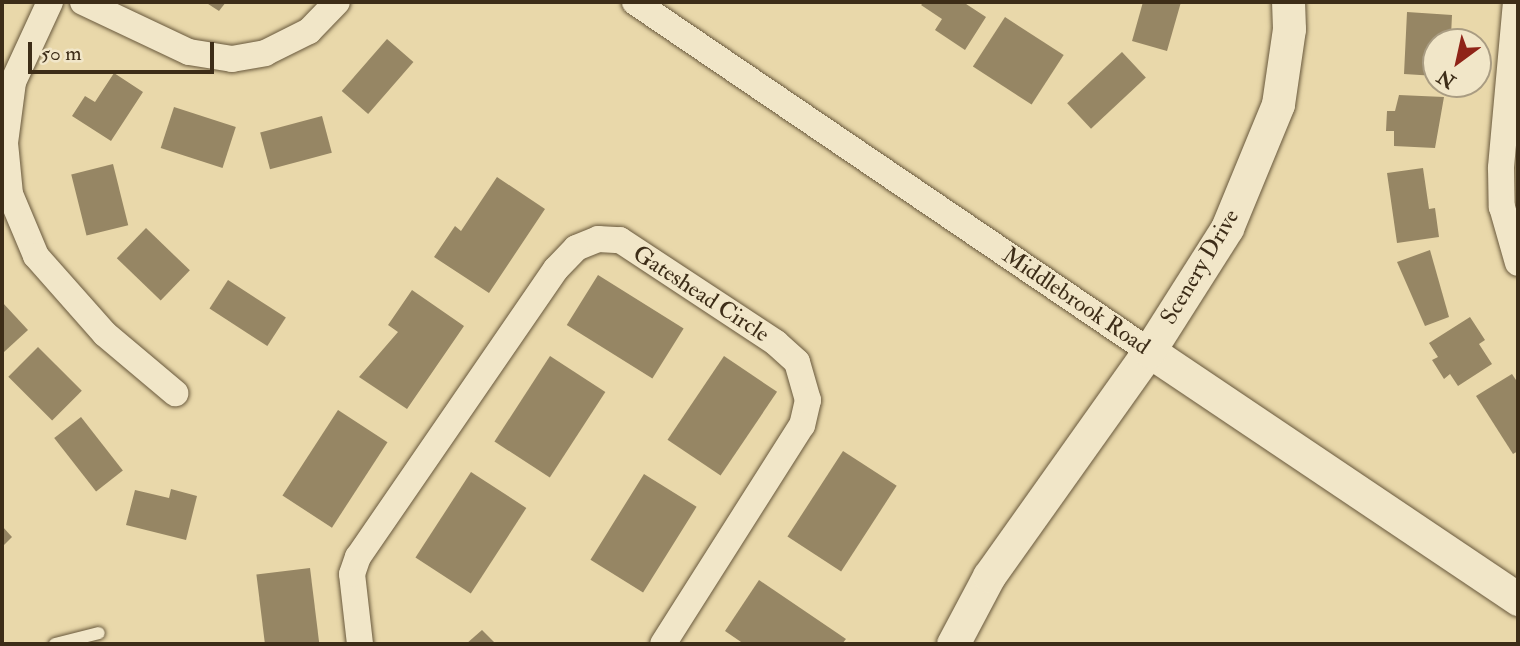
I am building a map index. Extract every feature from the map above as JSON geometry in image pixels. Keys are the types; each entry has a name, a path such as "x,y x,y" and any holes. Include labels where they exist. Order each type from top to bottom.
{"street":[{"path":"50,2 13,82 5,142 10,194 37,256 104,334 175,393"},
{"path":"83,2 189,52 232,59 265,53 309,31 337,2"},
{"name":"Middlebrook Road","path":"635,2 1518,599"},
{"name":"Scenery Drive","path":"953,644 989,576 1149,351 1227,228 1252,175 1278,104 1289,29 1288,2"},
{"path":"1516,2 1501,167 1503,207 1518,263"},
{"name":"Gateshead Circle","path":"360,644 352,574 358,557 556,269 576,248 598,239 620,240 776,342 797,362 808,400 802,425 663,644"}],"lane":[{"path":"55,644 99,633"}],"building":[{"path":"205,2 226,2 219,11"},
{"path":"924,2 963,2 986,17 965,50 935,30 942,19 921,5"},
{"path":"1143,2 1181,2 1167,51 1132,41"},
{"path":"1407,12 1452,15 1451,28 1422,28 1422,75 1404,74"},
{"path":"1005,17 1064,55 1032,105 973,66"},
{"path":"387,39 413,62 368,114 342,91"},
{"path":"1122,52 1146,78 1091,129 1067,103"},
{"path":"114,73 143,92 111,141 72,116 85,96 95,102"},
{"path":"1399,95 1444,98 1435,148 1394,146 1394,131 1386,131 1387,111 1395,111"},
{"path":"174,107 236,127 223,168 161,148"},
{"path":"322,116 332,153 270,169 260,133"},
{"path":"113,164 128,225 87,236 71,174"},
{"path":"1423,168 1429,209 1435,208 1439,237 1397,243 1387,173"},
{"path":"497,177 545,209 489,293 434,257 455,226 461,231"},
{"path":"146,228 190,270 161,301 117,258"},
{"path":"1430,250 1449,317 1425,326 1397,262"},
{"path":"598,275 684,329 652,379 567,325"},
{"path":"228,280 286,318 267,346 209,309"},
{"path":"412,290 464,326 407,409 359,377 398,332 388,325"},
{"path":"2,302 28,330 4,352 2,350"},
{"path":"1470,317 1485,340 1479,344 1492,364 1458,386 1450,374 1444,379 1432,360 1438,357 1429,343"},
{"path":"38,347 82,391 52,421 8,377"},
{"path":"550,356 605,392 550,477 494,442"},
{"path":"724,356 777,392 721,476 668,440"},
{"path":"1512,374 1518,383 1518,451 1513,454 1476,396"},
{"path":"338,410 387,442 332,528 282,496"},
{"path":"81,417 123,471 96,492 54,438"},
{"path":"843,451 897,486 841,571 787,537"},
{"path":"471,472 526,508 471,593 415,558"},
{"path":"644,474 697,507 643,593 590,560"},
{"path":"171,489 197,496 186,540 126,525 135,490 169,498"},
{"path":"2,526 12,537 2,547"},
{"path":"310,568 319,644 265,644 256,575"},
{"path":"759,580 846,639 842,644 744,644 725,631"},
{"path":"482,630 496,644 466,644"}]}
